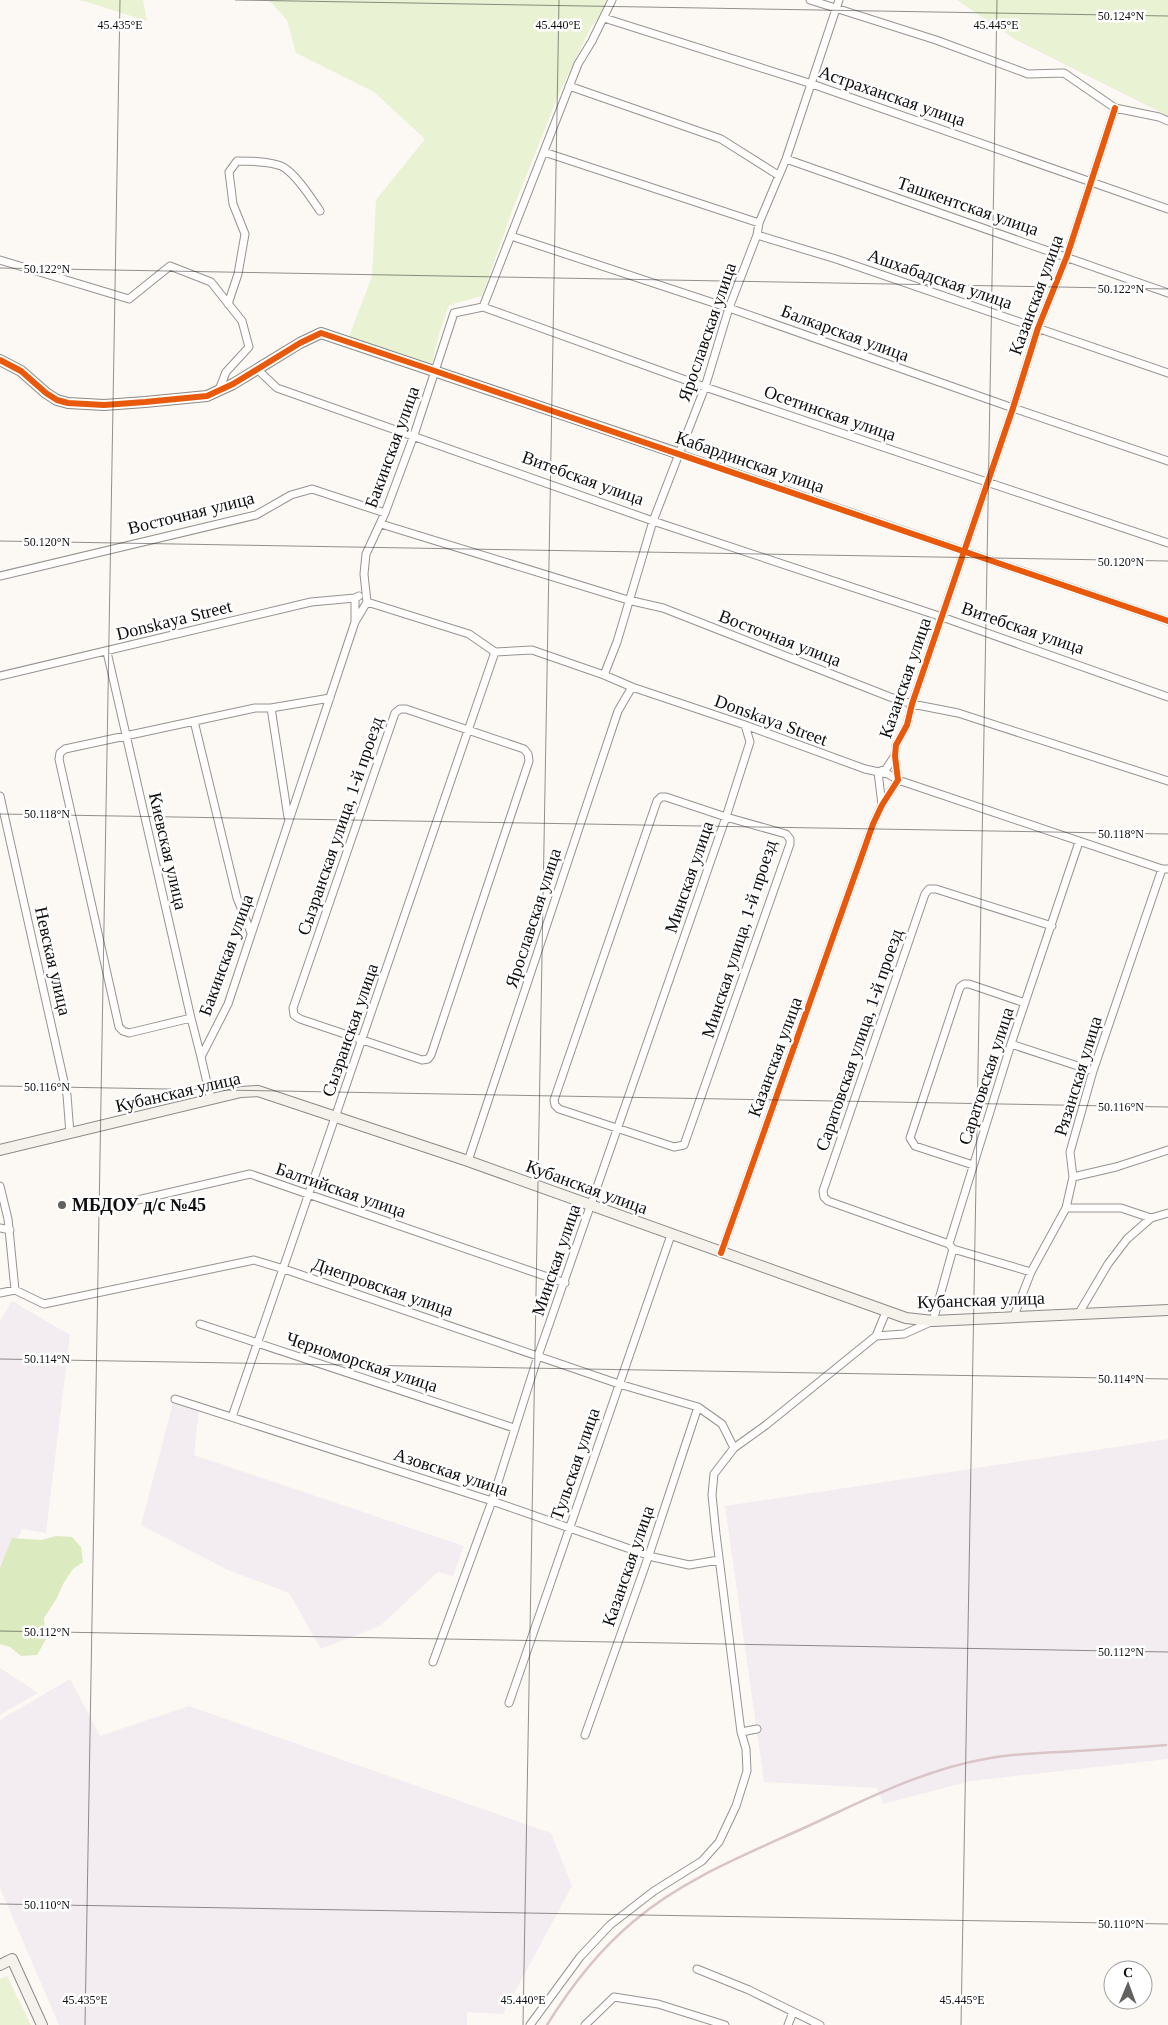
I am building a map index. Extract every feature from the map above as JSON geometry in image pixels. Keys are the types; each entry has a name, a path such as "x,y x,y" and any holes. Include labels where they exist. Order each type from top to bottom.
{"street":[{"path":"484,307 578,64 612,0"},
{"path":"810,0 836,10 936,40 1028,74 1064,73 1115,108 1159,117 1168,121"},
{"name":"Ярославская улица","path":"604,675 617,642 653,520 705,387 729,308 757,235 759,223 786,159 839,0"},
{"name":"Астраханская улица","path":"604,18 812,84 1168,209"},
{"path":"569,86 721,139 778,175"},
{"name":"Казанская улица","path":"721,1253 870,834 882,805 898,780 894,756 899,737 911,716 912,704 963,551 1013,408 1038,328 1067,256 1115,108"},
{"path":"544,152 759,223"},
{"name":"Ташкентская улица","path":"786,159 1168,293"},
{"path":"228,304 238,274 245,234 233,204 229,172 237,161 256,161 283,166 302,185 320,211"},
{"name":"Ашхабадская улица","path":"757,235 836,259 1168,373"},
{"name":"Балкарская улица","path":"511,236 729,308 1168,461"},
{"path":"0,260 129,298 170,266 211,282 242,321 249,347 226,372 220,390"},
{"name":"Бакинская улица","path":"201,1057 228,1004 355,622 367,602 364,574 366,554 385,513 414,435 454,312 484,307"},
{"name":"Осетинская улица","path":"484,307 705,387 1168,544"},
{"name":"Кабардинская улица","path":"257,369 300,342 321,334 680,454 1168,621"},
{"path":"0,360 21,370 46,394 57,400 68,403 104,405 207,396 257,369"},
{"name":"Витебская улица","path":"257,369 277,388 653,520 942,617 1168,697"},
{"name":"Восточная улица","path":"0,576 256,515 291,495 312,489 385,513"},
{"name":"Восточная улица","path":"380,524 628,600 663,608 890,697 912,704 958,713 1168,782"},
{"path":"355,622 356,598 366,592"},
{"name":"Donskaya Street","path":"0,676 311,602 356,598"},
{"path":"367,602 469,634 495,652"},
{"name":"Donskaya Street","path":"495,652 532,650 865,769 888,774 898,780 1079,842 1165,869"},
{"name":"Киевская улица","path":"107,652 201,1057"},
{"name":"Сызранская улица","path":"232,1416 337,1116 495,652"},
{"name":"Ярославская улица","path":"468,1161 618,711 632,687"},
{"path":"191,1018 129,1033 119,1027 59,759 60,752 65,749 194,720 255,708 271,708 330,698"},
{"name":"Бакинская улица","path":"271,708 288,820"},
{"name":"Сызранская улица, 1-й проезд","path":"400,709 406,709 468,729 524,749 528,754 529,761 431,1055 428,1059 422,1060 300,1019 294,1015 293,1008 395,713 400,709"},
{"path":"194,720 237,898 251,933"},
{"name":"Минская улица","path":"433,1662 492,1500 538,1356 726,817 750,742 744,725"},
{"path":"882,805 878,772 886,769 894,756"},
{"name":"Невская улица","path":"0,796 67,1095 70,1134"},
{"name":"Минская улица, 1-й проезд","path":"661,797 666,797 726,817 786,834 790,839 790,844 684,1145 674,1147 559,1109 555,1105 554,1100 657,801 661,797"},
{"name":"Саратовская улица","path":"933,1321 973,1164 1079,842"},
{"name":"Рязанская улица","path":"1014,1316 1031,1272 1066,1208 1073,1177 1070,1152 1093,1071 1165,869"},
{"name":"Саратовская улица, 1-й проезд","path":"1031,1272 951,1247 828,1201 824,1197 823,1190 924,894 929,889 936,889 1052,926"},
{"path":"973,1164 915,1146 910,1138 960,987 964,984 969,984 1025,1003"},
{"path":"1011,1044 1093,1071"},
{"path":"201,1057 211,1100"},
{"name":"Кубанская улица","path":"0,1150 241,1092 258,1091 468,1161 906,1318 933,1321 1168,1310"},
{"path":"1073,1177 1116,1167 1168,1150"},
{"name":"Балтийская улица","path":"103,1208 250,1174 565,1283"},
{"path":"0,1186 10,1230 16,1290 0,1293"},
{"path":"1066,1208 1121,1208 1151,1218"},
{"path":"1080,1313 1108,1264 1127,1239 1151,1218 1168,1213"},
{"path":"0,1228 10,1230"},
{"name":"Тульская улица","path":"509,1703 671,1235"},
{"name":"Днепровская улица","path":"16,1290 44,1304 254,1260 619,1384 698,1407 722,1424 734,1448"},
{"path":"530,2025 580,1957 610,1925 654,1891 702,1860 719,1842 736,1806 747,1771 746,1749 741,1732 719,1560 712,1495 714,1474 734,1448 766,1425 876,1336 886,1312"},
{"path":"876,1336 904,1334 933,1321"},
{"name":"Черноморская улица","path":"200,1324 514,1428"},
{"name":"Азовская улица","path":"174,1399 492,1500 649,1555 689,1565 719,1560"},
{"name":"Казанская улица","path":"585,1735 649,1555 698,1407"},
{"path":"741,1732 757,1729"},
{"path":"0,1965 12,1959 42,2025"},
{"path":"697,1969 749,1990 820,2025"},
{"path":"585,2025 614,1997 658,2004 725,2025"},
{"path":"788,2025 793,2012"}],"shaded area":[{"path":"12,1301 70,1335 46,1533 22,1529 0,1575 0,1321"},
{"path":"173,1403 199,1409 194,1455 464,1546 453,1576 438,1572 380,1626 321,1649 289,1593 228,1570 141,1525"},
{"path":"1168,1439 1168,1759 971,1781 883,1804 877,1788 764,1782 725,1506"},
{"path":"0,1668 38,1693 0,1715"},
{"path":"70,1679 100,1736 189,1706 551,1833 572,1886 503,2014 467,2012 467,2025 59,2025 0,1888 0,1720"}],"green space":[{"path":"78,0 143,0 147,21 87,2"},
{"path":"269,0 609,0 604,11 591,27 561,89 512,211 482,296 449,305 438,337 432,365 348,339 372,276 376,200 425,139 374,92 296,53 287,20"},
{"path":"957,0 1168,0 1168,116 1016,40"},
{"path":"56,1536 72,1537 81,1547 83,1562 73,1569 44,1618 46,1639 37,1655 21,1656 10,1647 0,1644 0,1568 12,1538 41,1540"},
{"path":"7,1976 31,2025 0,2025 0,1979"}],"railway":[{"path":"547,2025 576,1983 609,1944 634,1921 673,1892 716,1868 893,1787 938,1771 994,1757 1166,1745"}],"cycle path":[{"path":"721,1253 873,824 882,805 898,780 895,756 896,745 907,725 912,704 1013,408 1038,328 1067,256 1115,108"},
{"path":"0,360 21,371 57,400 68,403 104,405 145,402 207,396 233,384 300,343 321,333 1168,621"}],"place":[{"name":"МБДОУ д/с №45","path":"62,1205"}]}
